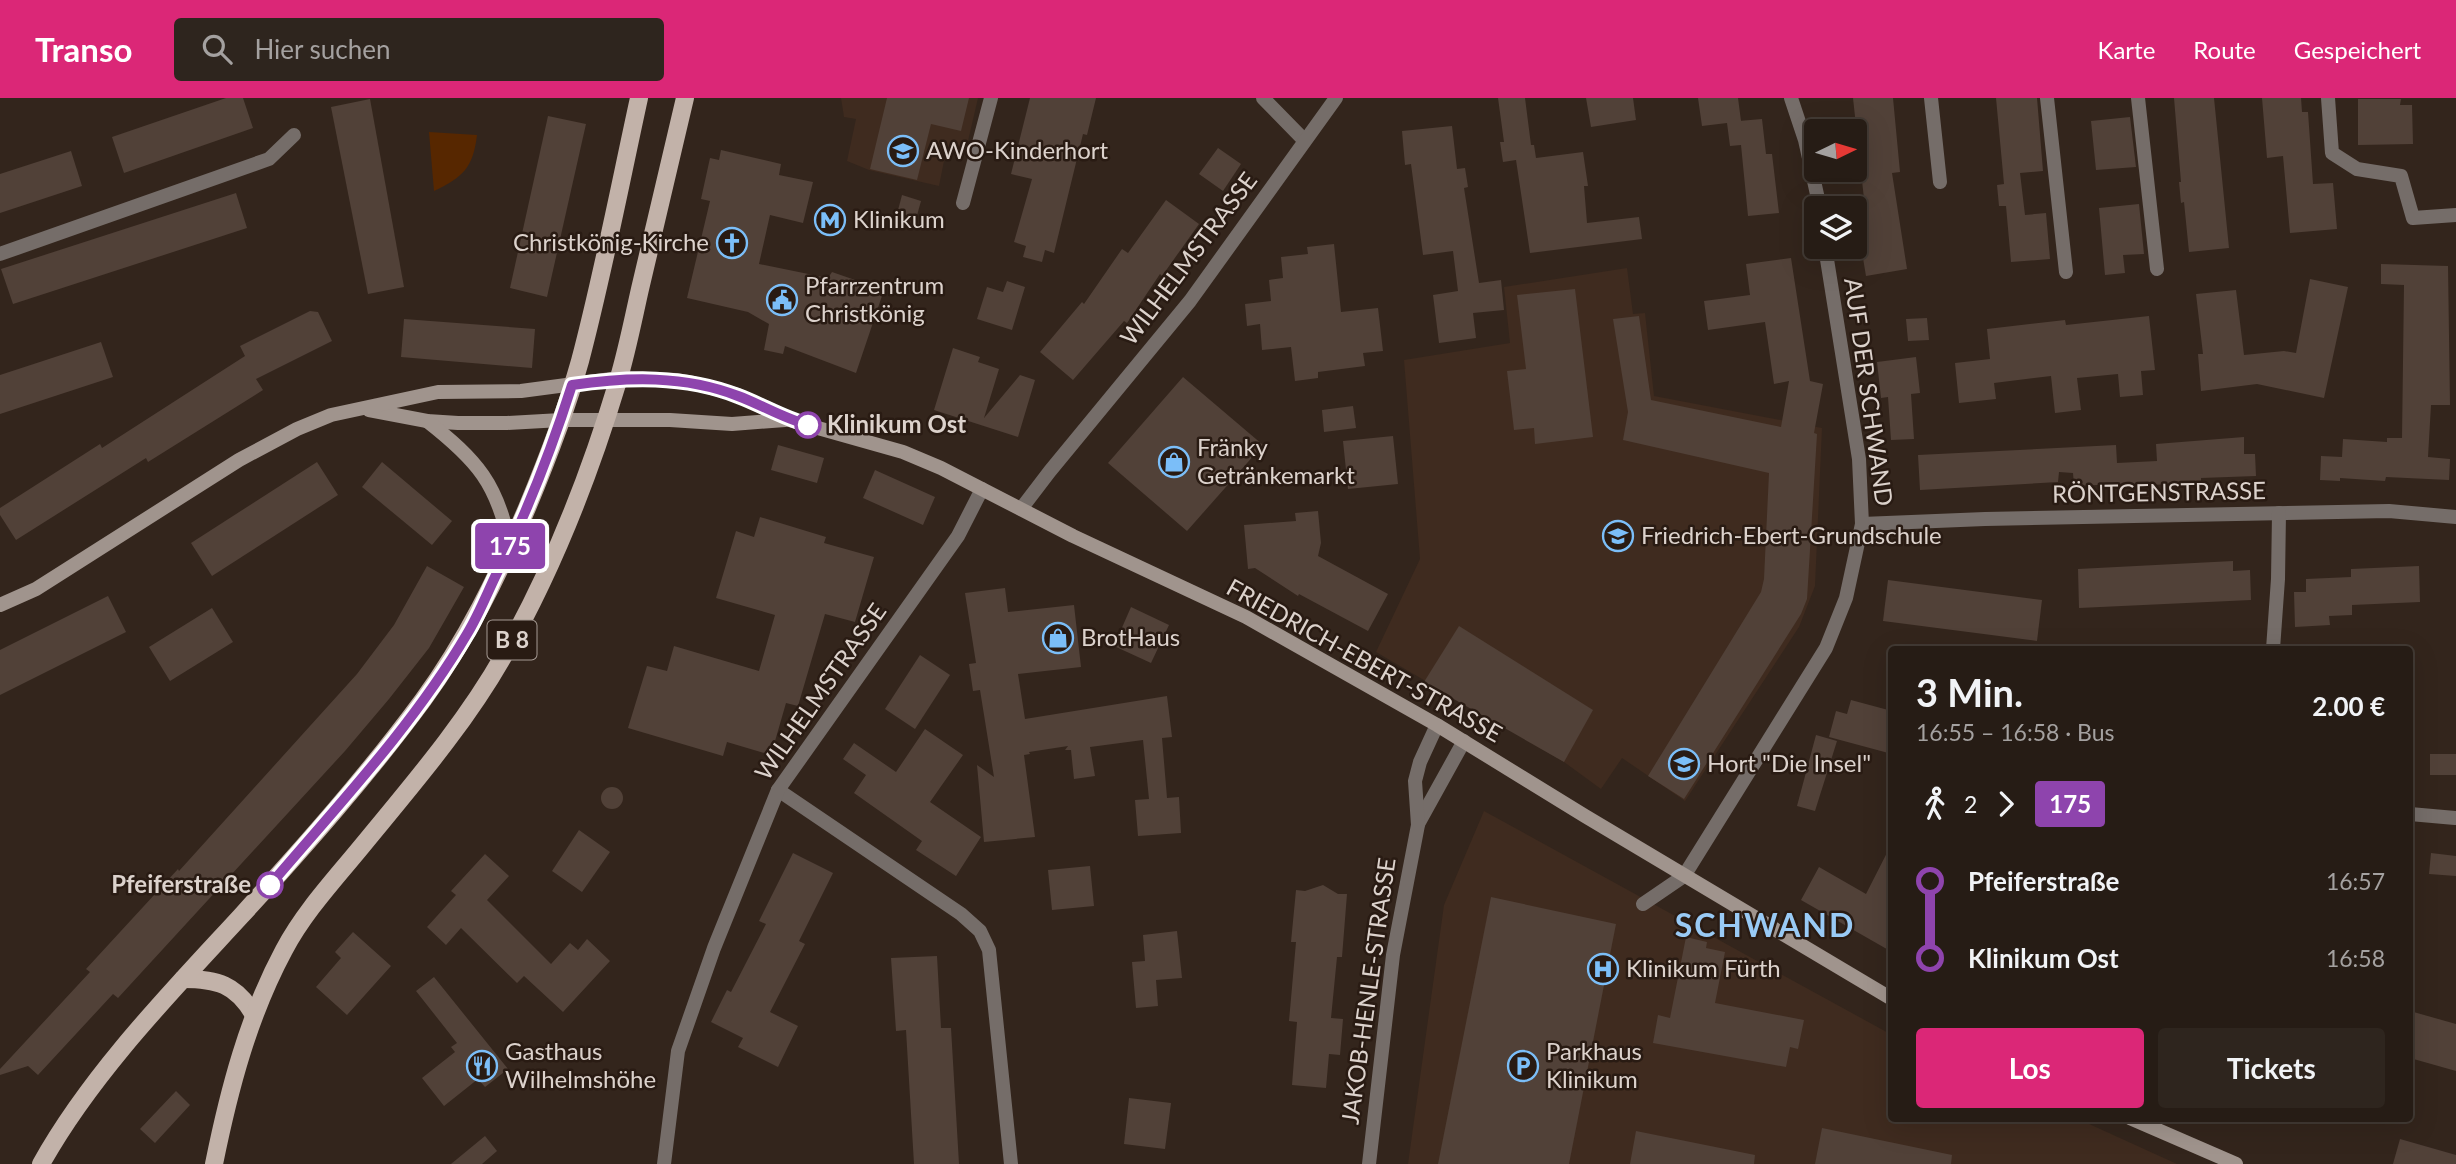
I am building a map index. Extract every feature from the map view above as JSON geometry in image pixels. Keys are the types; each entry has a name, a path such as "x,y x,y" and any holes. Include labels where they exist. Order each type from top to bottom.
{"main road":[{"name":"B 8","path":"41,1164 77,1107 183,979 270,885 375,761 424,699 468,634 510,547 561,420 595,295 639,98"},
{"name":"B 8","path":"214,1164 227,1103 254,1015 285,948 322,894 448,737 503,656 562,540 583,487 619,378 685,98"},
{"path":"183,979 203,979 233,989 245,999 254,1015"}],"street":[{"path":"962,203 991,98"},
{"path":"1263,98 1304,140"},
{"name":"WILHELMSTRASSE","path":"1021,509 1190,301 1336,98"},
{"path":"1791,98 1805,140 1817,196"},
{"path":"1931,98 1940,182"},
{"path":"2047,98 2066,272"},
{"path":"2138,98 2157,269"},
{"path":"2328,98 2332,153 2357,169 2401,176 2413,218 2456,215"},
{"path":"0,254 269,159 294,135"},
{"name":"AUF DER SCHWAND","path":"1684,876 1826,648 1846,598 1862,524 1859,459 1827,259"},
{"name":"FRIEDRICH-EBERT-STRASSE","path":"572,385 619,378 693,383 738,395 786,419 903,452 1246,617 1437,725 1888,997"},
{"path":"0,605 36,589 239,460 297,429 331,415 438,392 521,391 572,385"},
{"path":"364,410 427,421 507,423 561,420"},
{"name":"FRIEDRICH-EBERT-STRASSE","path":"561,420 670,420 732,424 786,419"},
{"path":"427,421 454,443 488,481 503,514 510,547"},
{"name":"WILHELMSTRASSE","path":"664,1164 678,1051 714,948 778,790 958,536 982,489"},
{"name":"RÖNTGENSTRASSE","path":"1862,524 2389,511 2456,517"},
{"path":"2273,646 2278,513"},
{"name":"JAKOB-HENLE-STRASSE","path":"1369,1164 1393,955 1418,825 1415,781 1420,762 1437,725"},
{"name":"JAKOB-HENLE-STRASSE","path":"1418,825 1464,741"},
{"path":"778,790 961,914 980,931 989,950 1011,1164"},
{"path":"2413,814 2455,817"},
{"path":"1643,904 1684,876"},
{"path":"2139,1122 2236,1164"}],"shaded area":[{"name":"AWO-Kinderhort","path":"841,98 978,98 968,141 944,161 939,186 869,170 847,161 856,119 844,117"},
{"path":"429,132 477,135 473,156 465,170 434,191"},
{"name":"Friedrich-Ebert-Grundschule","path":"1627,268 1633,314 1645,313 1654,396 1822,428 1815,586 1799,627 1685,801 1622,758 1601,789 1564,762 1376,652 1420,559 1404,360 1510,343 1504,287"},
{"name":"Klinikum Fürth","path":"1484,811 1888,1033 1888,1122 2085,1122 2177,1164 1408,1164 1444,905"}],"building":[{"path":"226,98 243,98 253,128 124,173 112,137"},
{"path":"887,98 969,98 961,131 931,124 917,180 870,169"},
{"path":"1030,98 1096,98 1087,135 1083,134 1054,253 1045,250 1042,262 1023,257 1026,246 1014,242 1032,179 1011,174"},
{"path":"1498,98 1525,98 1531,145 1534,145 1536,158 1583,152 1588,186 1584,186 1587,223 1639,217 1642,239 1530,253 1516,160 1503,162 1500,142 1504,142"},
{"path":"1586,98 1633,98 1636,120 1591,127"},
{"path":"1698,98 1738,98 1741,121 1762,119 1766,154 1772,154 1779,213 1748,216 1741,145 1730,146 1727,123 1702,126"},
{"path":"1853,98 1893,98 1900,172 1892,173 1907,269 1866,276 1863,259 1867,259 1867,196 1864,196 1862,182 1867,182 1867,119 1855,119"},
{"path":"1996,98 2037,98 2043,171 2020,173 2025,215 2046,213 2050,259 2011,262 2006,206 1999,206 1997,185 2004,184"},
{"path":"2174,98 2214,98 2229,248 2189,252 2184,202 2181,203"},
{"path":"2262,98 2301,98 2302,112 2308,112 2313,184 2333,183 2337,229 2290,233 2283,156 2267,158"},
{"path":"370,99 404,287 368,294 331,107"},
{"path":"2358,99 2401,99 2400,105 2412,105 2413,144 2358,145"},
{"path":"548,116 586,124 547,297 510,288"},
{"path":"2130,117 2136,167 2096,170 2091,121"},
{"path":"1452,126 1457,169 1465,168 1468,187 1464,188 1479,283 1501,280 1504,310 1473,313 1476,338 1439,343 1433,295 1458,291 1453,251 1423,255 1411,164 1405,165 1402,131"},
{"path":"1218,148 1241,164 1223,191 1199,174"},
{"path":"721,150 781,164 779,175 813,182 803,223 770,215 759,264 828,278 832,272 884,290 856,373 785,346 783,354 764,350 769,324 748,312 687,298 710,201 701,199 710,158 719,160"},
{"path":"71,151 82,186 0,213 0,174"},
{"path":"236,193 247,228 13,304 1,269"},
{"path":"902,195 921,201 916,219 897,214"},
{"path":"1166,200 1199,224 1162,276 1160,274 1127,323 1124,321 1073,380 1040,352 1082,302 1084,304 1122,249 1128,253"},
{"path":"2139,204 2144,254 2123,255 2125,273 2105,275 2099,208"},
{"path":"1334,244 1341,312 1378,308 1383,351 1363,353 1365,366 1318,372 1318,378 1295,381 1291,347 1262,350 1260,324 1247,326 1245,304 1271,301 1269,280 1283,278 1281,257 1308,254 1307,247"},
{"path":"1791,258 1810,381 1823,384 1814,433 1817,434 1807,599 1801,614 1684,799 1648,776 1761,592 1764,579 1769,473 1623,440 1628,412 1613,319 1639,316 1651,400 1781,427 1789,381 1774,384 1765,322 1708,330 1704,301 1750,295 1746,264"},
{"path":"2381,264 2448,266 2450,405 2431,405 2428,457 2450,459 2449,480 2386,477 2385,481 2340,478 2340,481 2320,480 2321,456 2342,457 2343,439 2387,442 2387,438 2402,438 2404,285 2381,284"},
{"path":"2310,279 2348,287 2324,398 2257,384 2201,391 2198,354 2203,354 2196,294 2236,290 2244,355 2284,351 2296,353"},
{"path":"1007,281 1025,287 1012,330 977,319 987,287 1003,292"},
{"path":"1575,289 1593,437 1535,444 1534,428 1514,430 1507,371 1526,369 1517,295"},
{"path":"310,311 318,312 332,341 256,379 263,390 148,462 146,458 16,540 0,515 0,508 100,444 102,448 245,356 240,346"},
{"path":"2149,316 2155,370 2141,371 2143,395 2120,397 2118,374 2077,378 2081,410 2055,413 2051,376 1994,383 1996,399 1959,403 1955,363 1990,359 1987,329 2065,320 2066,325"},
{"path":"1927,318 1929,340 1908,341 1906,319"},
{"path":"404,319 535,329 532,368 401,357"},
{"path":"101,342 113,377 0,414 0,375"},
{"path":"953,348 980,357 978,362 999,369 984,418 1020,375 1035,380 1018,437 934,410"},
{"path":"1916,357 1920,393 1911,394 1914,439 1891,440 1888,397 1881,398 1877,362"},
{"path":"1183,377 1263,445 1187,531 1108,463"},
{"path":"1353,406 1356,428 1324,432 1322,410"},
{"path":"1393,436 1398,484 1348,489 1343,441"},
{"path":"2244,437 2244,454 2255,454 2256,476 2201,478 2201,482 2120,487 2120,484 2074,486 2073,473 2059,472 2058,482 1920,490 1918,455 2116,445 2117,463 2157,461 2156,444"},
{"path":"778,445 824,458 817,483 771,470"},
{"path":"317,462 338,495 212,576 191,543"},
{"path":"382,462 452,521 432,545 362,487"},
{"path":"875,470 935,497 923,525 863,498"},
{"path":"1318,511 1321,543 1318,556 1388,594 1368,631 1299,594 1298,596 1255,568 1248,569 1244,525 1296,521 1295,513"},
{"path":"760,517 826,537 824,543 874,557 855,622 825,614 798,706 786,703 771,755 727,742 723,756 628,728 647,666 667,671 674,646 759,671 775,615 716,598 736,531 754,537"},
{"path":"2233,561 2233,571 2250,570 2251,600 2079,608 2078,569"},
{"path":"427,566 464,587 429,648 389,699 345,751 118,998 113,994 38,1075 28,1066 0,1075 0,1069 90,972 86,969 178,869 179,871 357,674 394,625"},
{"path":"2419,566 2420,602 2352,605 2352,615 2329,616 2330,625 2295,627 2294,592 2306,592 2306,579 2351,577 2351,569"},
{"path":"1888,580 2042,600 2037,641 1883,621"},
{"path":"1005,588 1008,612 1074,605 1081,667 1018,674 1025,719 1167,696 1172,737 1162,738 1167,798 1179,797 1181,833 1138,836 1135,800 1149,799 1143,740 1090,747 1095,776 1074,779 1071,750 1065,750 1068,746 1024,755 1035,837 984,842 977,765 994,777 980,690 973,691 969,664 976,663 965,593"},
{"path":"108,596 126,632 0,695 0,650"},
{"path":"1131,607 1169,625 1151,663 1114,646"},
{"path":"212,608 233,642 170,681 149,647"},
{"path":"1459,626 1593,710 1564,762 1424,682"},
{"path":"920,655 950,675 915,729 885,709"},
{"path":"1851,700 1888,710 1888,753 1829,737 1836,711 1847,714"},
{"path":"925,729 963,755 930,802 981,837 956,876 916,850 922,841 854,793 866,775 843,759 854,743 896,772"},
{"path":"1816,735 1837,741 1815,811 1797,806"},
{"path":"2430,754 2456,754 2456,775 2430,775"},
{"path":"612,787 620,790 623,798 620,806 612,809 604,806 601,798 604,790"},
{"path":"579,830 610,852 582,892 552,871"},
{"path":"1888,851 1888,950 1801,900 1819,867 1866,894"},
{"path":"793,853 833,873 799,941 805,944 770,1012 798,1026 778,1067 738,1047 743,1038 711,1022 727,990 731,992 766,924 759,921"},
{"path":"2431,853 2456,856 2456,876 2429,874"},
{"path":"485,854 509,876 487,900 551,964 570,943 578,950 587,939 610,961 563,1012 524,976 517,983 461,928 446,945 427,927 456,895 451,891"},
{"path":"1090,866 1094,906 1052,910 1048,870"},
{"path":"1323,885 1338,894 1347,894 1342,957 1337,957 1331,1018 1343,1019 1340,1055 1329,1054 1326,1088 1292,1085 1297,1022 1289,1021 1296,942 1291,942 1296,890 1305,891"},
{"name":"Parkhaus Klinikum","path":"1491,897 1616,924 1569,1164 1438,1164"},
{"path":"1177,931 1182,978 1156,980 1158,1006 1136,1008 1132,962 1145,961 1143,935"},
{"path":"353,932 391,966 347,1015 316,987 341,958 335,952"},
{"path":"1686,937 1707,942 1706,948 1725,952 1715,1003 1804,1020 1798,1049 1790,1047 1786,1067 1653,1043 1658,1015 1670,1018"},
{"path":"937,956 941,1028 951,1028 959,1164 914,1164 906,1030 896,1031 891,958"},
{"path":"434,977 508,1069 485,1087 478,1079 444,1106 422,1078 455,1052 451,1047 457,1043 416,991"},
{"path":"2413,1012 2456,1024 2456,1071 2413,1059"},
{"path":"176,1091 190,1105 155,1143 140,1129"},
{"path":"1129,1098 1171,1103 1165,1149 1124,1144"},
{"path":"1822,1128 1952,1155 1951,1164 1815,1164"},
{"path":"1636,1131 1755,1155 1754,1164 1630,1164"},
{"path":"485,1136 497,1151 482,1164 451,1164"},
{"path":"2400,1139 2456,1155 2456,1164 2393,1164"}],"bus line":[{"name":"175","path":"270,885 424,699 468,634 542,472 572,385 619,378 676,380 738,395 786,419 808,425"}],"place":[{"name":"AWO-Kinderhort","path":"903,151"},
{"name":"Klinikum","path":"830,220"},
{"name":"Christkönig-Kirche","path":"732,243"},
{"name":"Pfarrzentrum Christkönig","path":"782,300"},
{"name":"Klinikum Ost","path":"808,425"},
{"name":"Fränky Getränkemarkt","path":"1174,462"},
{"name":"Friedrich-Ebert-Grundschule","path":"1618,536"},
{"name":"BrotHaus","path":"1058,638"},
{"name":"Hort \"Die Insel\"","path":"1684,764"},
{"name":"Pfeiferstraße","path":"270,885"},
{"name":"Klinikum Fürth","path":"1603,969"},
{"name":"Gasthaus Wilhelmshöhe","path":"482,1066"},
{"name":"Parkhaus Klinikum","path":"1523,1066"}],"district":[{"name":"SCHWAND","path":"1765,926"}]}
